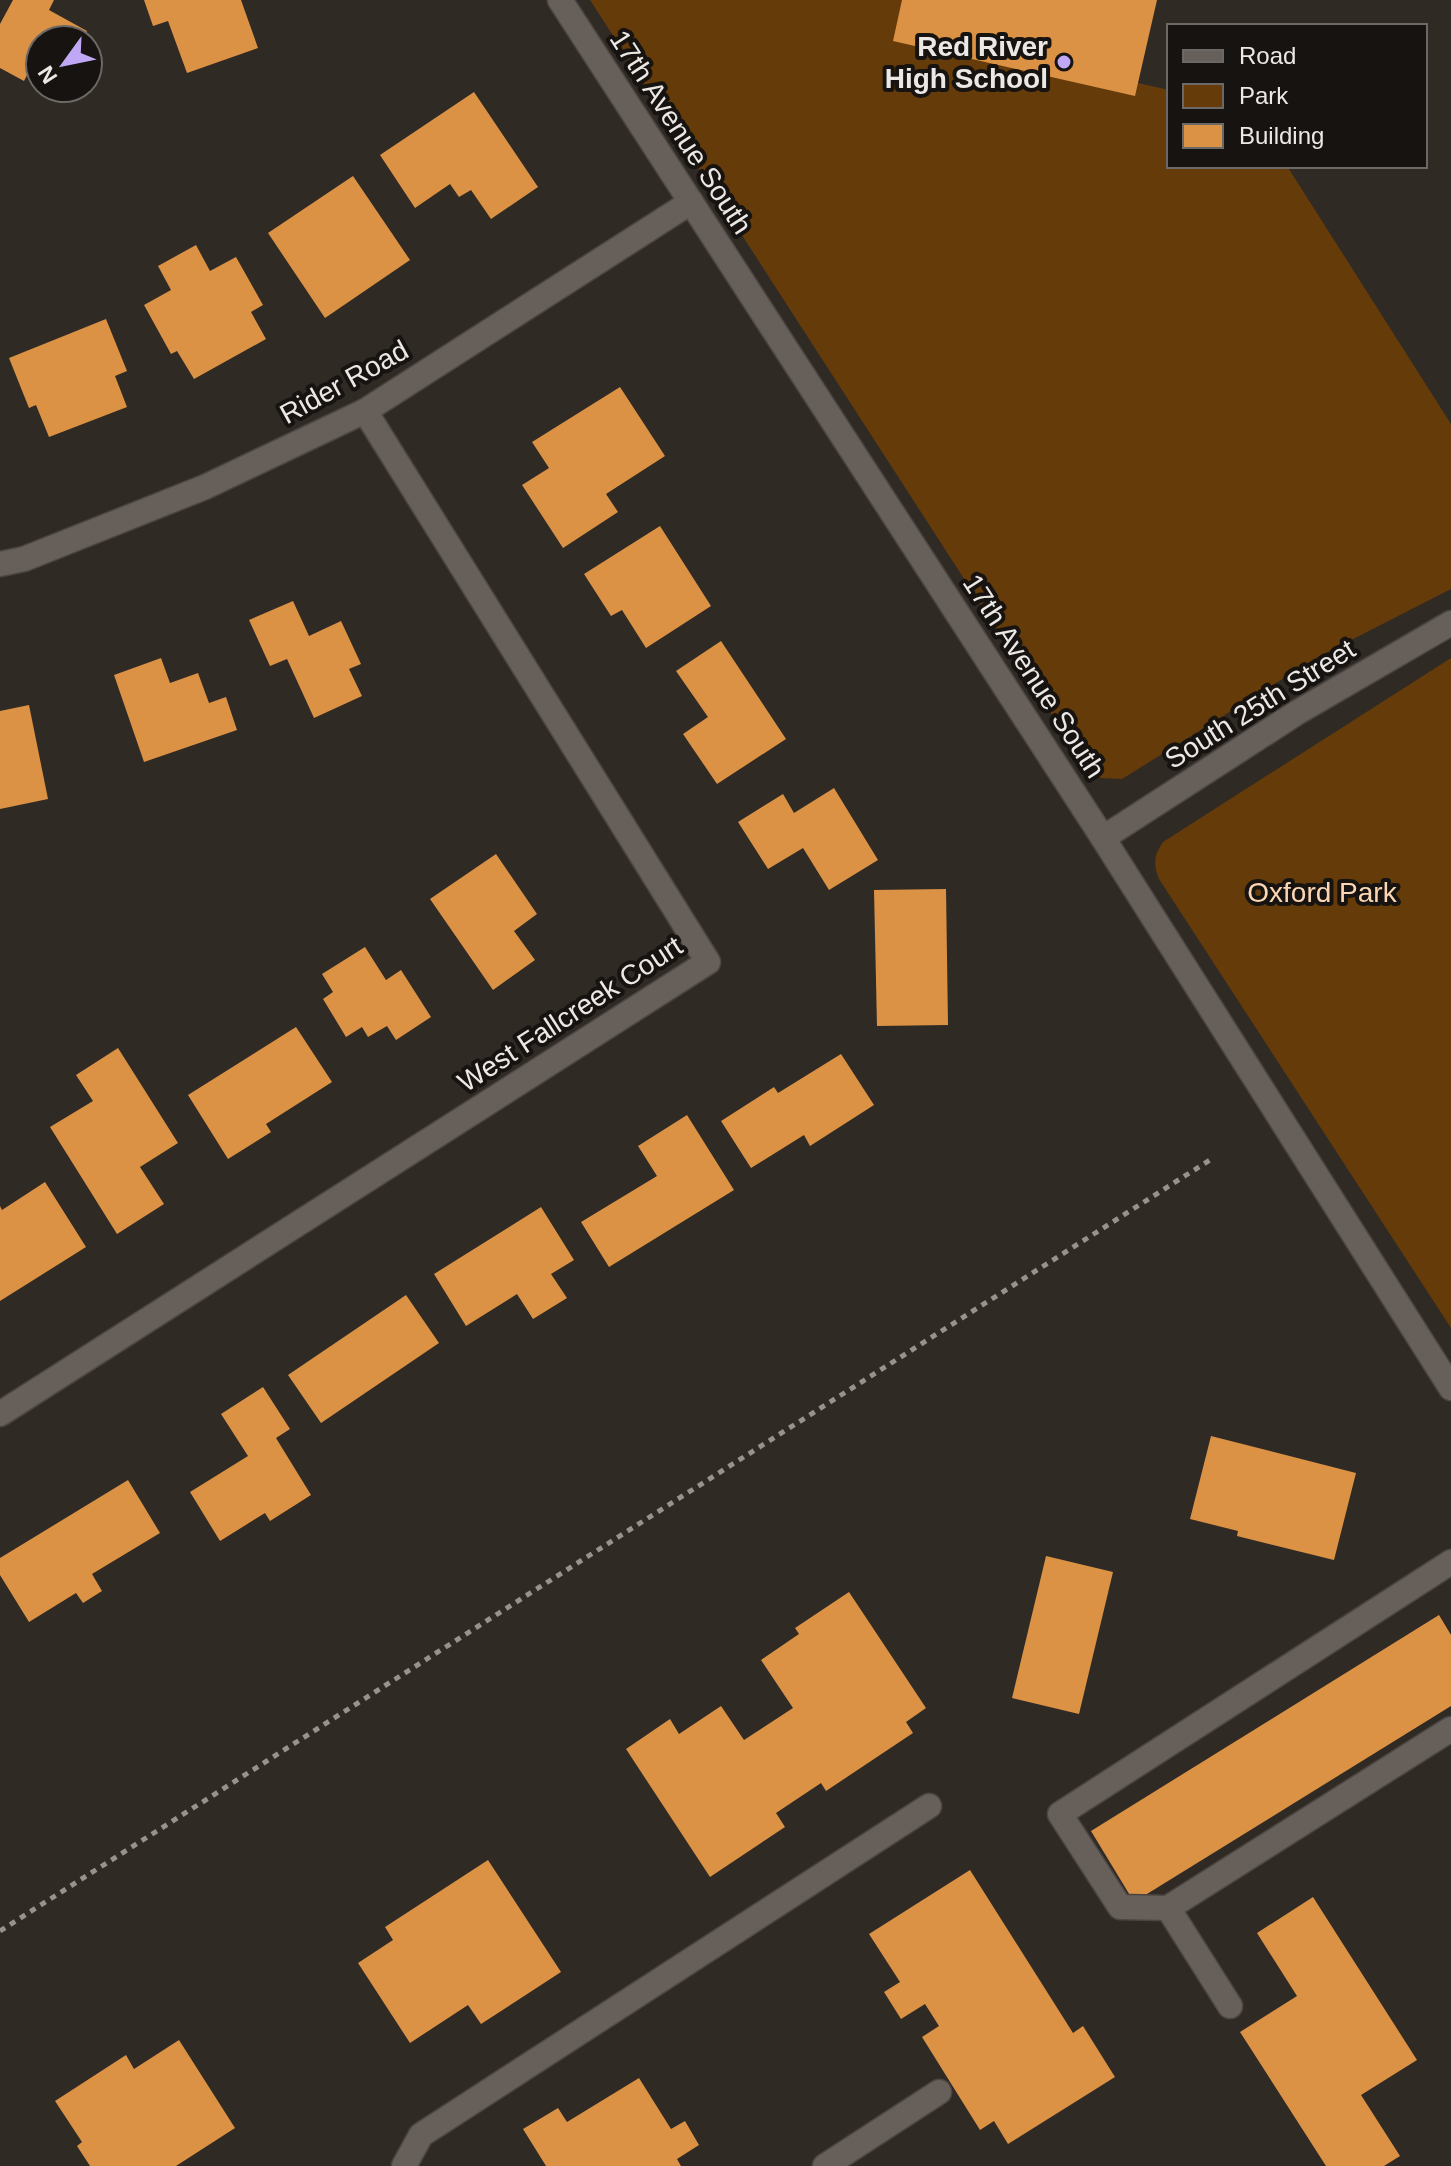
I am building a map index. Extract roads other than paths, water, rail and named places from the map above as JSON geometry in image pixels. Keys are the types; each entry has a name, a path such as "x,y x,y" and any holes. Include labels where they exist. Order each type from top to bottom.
{"street":[{"name":"17th Avenue South","path":"560,0 1103,838 1451,1388"},
{"name":"Rider Road","path":"0,564 24,559 205,487 365,411 691,202"},
{"name":"West Fallcreek Court","path":"0,1414 708,962 365,411"},
{"name":"South 25th Street","path":"1103,838 1298,712 1451,623"},
{"path":"1451,1562 1060,1814 1120,1907 1168,1908 1451,1729"},
{"path":"404,2166 421,2135 929,1806"},
{"path":"1168,1908 1230,2006"},
{"path":"825,2166 939,2092"}],"place":[{"name":"Red River High School","path":"1064,62"}],"park label":[{"name":"Oxford Park","path":"1322,892"}]}
